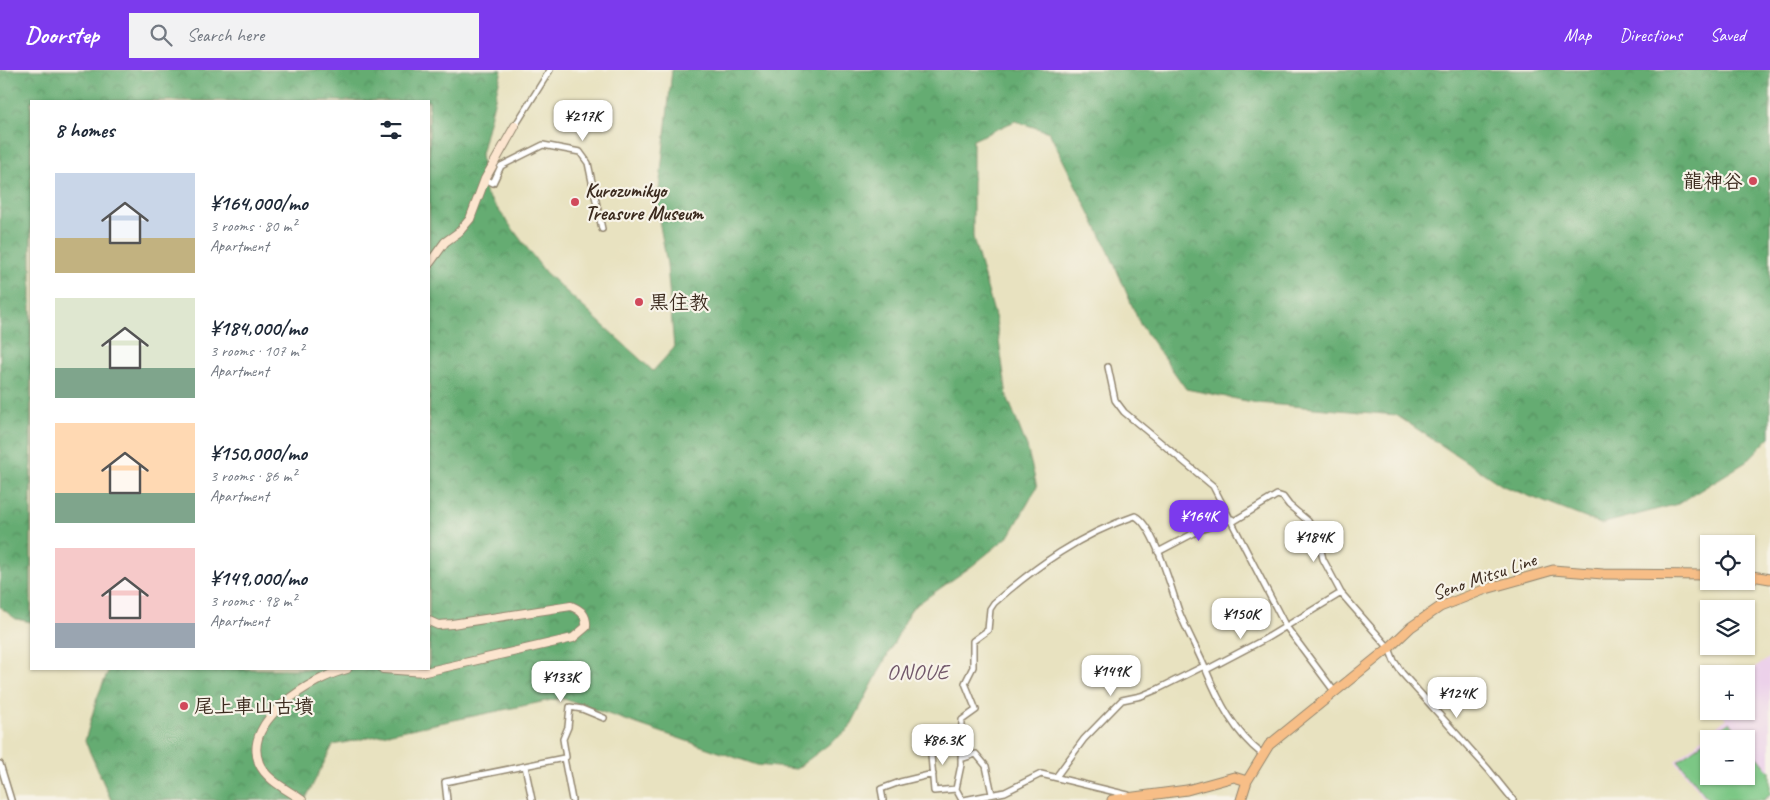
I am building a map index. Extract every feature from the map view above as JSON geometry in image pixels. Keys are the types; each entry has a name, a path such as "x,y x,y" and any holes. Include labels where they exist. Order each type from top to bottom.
{"main road":[{"name":"Seno Mitsu Line","path":"1241,800 1247,781 1262,754 1287,729 1430,613 1447,604 1542,572 1559,570 1604,574 1700,575"},
{"path":"1755,577 1770,580"},
{"path":"1112,800 1187,790 1234,777 1247,781"}],"street":[{"path":"430,263 445,242 460,232 470,219 485,180 515,126 550,70"},
{"path":"485,180 493,183 501,166 543,145 580,152 588,163 602,229"},
{"path":"1108,367 1115,400 1124,412 1213,486 1233,520 1285,625 1334,692"},
{"path":"1158,552 1200,530 1233,520 1277,496 1283,497 1289,505 1303,515 1315,531 1323,559 1341,593 1389,648 1394,661 1402,673 1488,769 1513,800"},
{"path":"1132,796 1041,774 1005,792 964,800 956,789 961,758 962,720 976,710 965,686 973,668 972,647 977,637 988,630 990,609 994,603 1040,564 1061,553 1078,540 1135,516 1147,527 1172,586 1182,619 1220,702 1232,722 1250,744 1262,754"},
{"path":"1056,777 1084,739 1122,700 1158,689 1265,639 1285,625 1341,593"},
{"path":"397,670 425,672 574,638 586,627 587,619 583,613 571,606 452,624 438,625 430,621"},
{"path":"302,800 275,781 259,763 257,741 261,730 270,718 301,689 326,676 345,670"},
{"path":"572,800 562,739 568,727 570,707 582,709 604,718"},
{"path":"956,789 934,791 932,752 961,748"},
{"path":"961,758 976,754 986,766 992,794"},
{"path":"447,800 445,782 564,758"},
{"path":"0,764 2,778 12,800"},
{"path":"525,766 532,800"},
{"path":"883,800 881,789 932,774"}],"shaded area":[{"path":"1770,657 1770,797 1766,800 1706,800 1675,761 1700,740 1700,785 1755,785 1755,730 1713,730 1725,720 1755,720 1755,668"}],"green space":[{"path":"0,70 502,70 481,154 485,192 545,272 653,371 674,348 667,264 657,209 672,70 1770,70 1770,437 1746,462 1678,504 1601,524 1503,486 1396,415 1257,403 1186,389 1140,324 1109,252 1049,132 1015,121 973,140 973,237 996,320 1007,396 1027,447 1037,487 1010,535 972,566 912,608 849,729 796,769 757,765 561,698 333,745 305,800 111,800 85,741 97,698 109,670 430,670 430,100 30,100 30,622 16,619 0,607"},
{"path":"1730,722 1736,730 1719,730"},
{"path":"1700,744 1700,785 1755,785 1755,753 1770,772 1770,795 1764,800 1709,800 1678,761"}],"place":[{"name":"龍神谷","path":"1753,181"},
{"name":"Kurozumikyo Treasure Museum","path":"575,202"},
{"name":"黒住教","path":"639,302"},
{"name":"尾上車山古墳","path":"184,706"}],"district":[{"name":"ONOUE","path":"918,671"}]}
